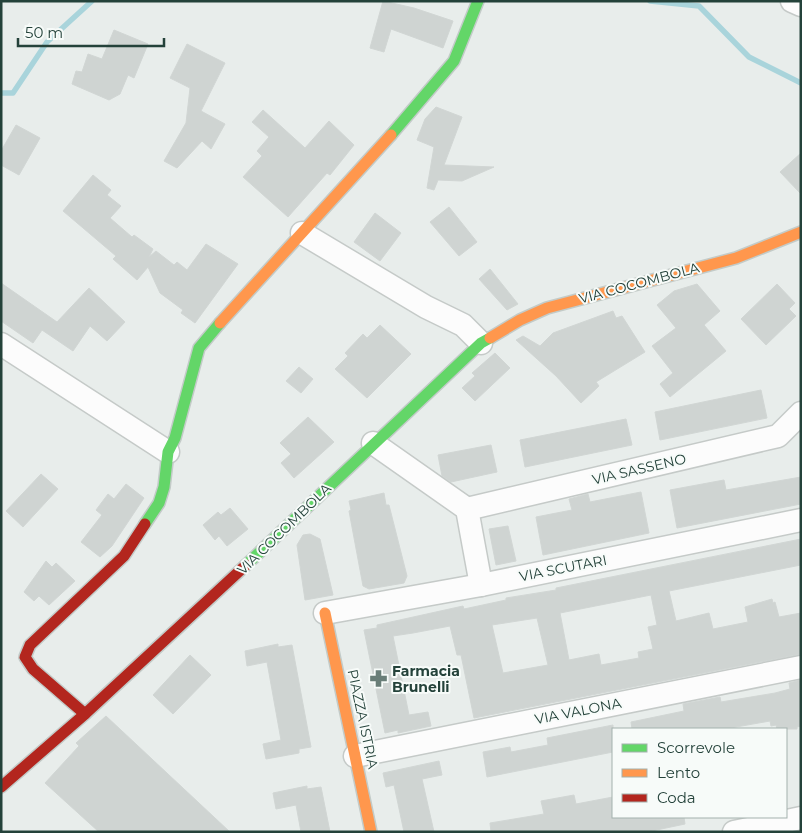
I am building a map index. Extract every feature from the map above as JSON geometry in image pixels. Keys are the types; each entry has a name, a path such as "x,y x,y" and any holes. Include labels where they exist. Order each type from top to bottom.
{"street":[{"path":"85,714 33,669 25,657 30,645 124,556 159,503 164,487 168,452 175,438 199,348 387,140 454,61 478,1"},
{"path":"792,1 801,5"},
{"name":"VIA COCOMBOLA","path":"6,775 85,714 240,571 481,343 520,320 547,308 736,258 801,232"},
{"path":"302,233 426,307 462,325 481,343"},
{"path":"1,344 168,452"},
{"name":"VIA SASSENO","path":"467,509 778,436 801,413"},
{"path":"373,444 467,509 481,585"},
{"name":"VIA SCUTARI","path":"325,613 481,585 801,520"},
{"name":"PIAZZA ISTRIA","path":"325,613 371,832"},
{"name":"VIA VALONA","path":"355,756 801,667"},
{"path":"734,832 801,818"}],"building":[{"path":"383,1 414,8 453,21 443,48 391,29 384,52 370,48"},
{"path":"114,30 148,44 134,78 128,75 120,94 109,100 72,84 76,71 82,72 88,54 102,59"},
{"path":"187,44 225,63 201,111 225,124 211,149 202,141 177,168 164,161 186,123 190,88 170,78"},
{"path":"436,107 462,117 444,165 494,167 462,181 438,180 434,190 427,188 434,147 417,140 425,119"},
{"path":"263,110 305,148 329,121 354,145 330,175 327,173 288,217 243,177 262,156 257,151 269,137 252,122"},
{"path":"16,125 40,138 19,175 1,165 1,151"},
{"path":"801,153 801,194 780,172"},
{"path":"93,175 111,190 107,195 121,206 110,218 132,237 134,235 153,249 149,257 156,251 174,265 177,262 187,270 206,244 238,264 195,323 181,313 183,310 160,293 148,267 137,280 113,259 116,256 63,211"},
{"path":"449,207 477,242 459,256 430,222"},
{"path":"375,213 401,233 380,261 354,242"},
{"path":"490,269 518,304 507,310 479,279"},
{"path":"1,283 57,322 89,288 125,322 107,341 90,326 73,351 42,330 33,343 1,321"},
{"path":"697,284 720,311 704,325 726,351 670,397 660,384 673,373 652,346 676,328 657,305 674,291"},
{"path":"777,284 795,303 789,309 796,316 766,345 741,319"},
{"path":"613,311 616,318 622,316 645,352 596,382 599,386 581,403 556,376 516,340 523,336 540,346 553,333"},
{"path":"380,325 411,354 367,398 335,369 348,356 345,353 363,334 367,338"},
{"path":"495,353 510,368 475,401 462,388 475,376 472,373"},
{"path":"299,367 313,379 301,393 286,381"},
{"path":"761,390 767,418 660,440 655,412"},
{"path":"308,417 334,442 294,478 281,463 291,454 280,443"},
{"path":"626,419 632,445 525,467 520,440"},
{"path":"491,445 497,472 451,482 442,476 438,455"},
{"path":"41,474 58,489 23,527 6,511"},
{"path":"801,477 801,504 677,528 670,490 724,480 726,490"},
{"path":"126,484 144,498 112,546 100,557 81,542 102,515 96,510 108,494 114,499"},
{"path":"641,492 649,533 543,555 536,517 572,510 569,499 588,494 590,502"},
{"path":"384,493 386,505 389,505 407,576 404,583 369,589 363,586 349,511 351,510 349,501"},
{"path":"230,508 248,529 227,546 219,536 215,540 203,525 218,512 221,515"},
{"path":"508,526 516,561 496,565 489,529"},
{"path":"310,534 320,539 333,595 305,600 297,545 303,535"},
{"path":"801,539 801,565 669,591 676,621 709,613 713,629 748,622 745,607 772,599 773,603 775,602 779,617 801,613 801,654 474,718 461,655 457,655 450,626 393,636 409,715 428,712 431,726 398,733 398,730 385,733 364,630 377,628 377,625 463,606 464,609 506,600 506,598 556,590 556,588","holes":["651,595 657,625 648,627 653,649 638,652 639,658 601,665 599,654 569,660 560,613","537,618 548,665 503,673 492,625"]},
{"path":"46,561 52,567 56,563 75,581 49,605 39,596 34,601 24,592"},
{"path":"278,644 278,647 292,645 311,747 299,749 299,753 266,759 263,744 281,740 267,662 247,666 245,651"},
{"path":"190,655 211,675 173,714 153,695"},
{"path":"801,680 801,726 797,727 797,729 777,728 776,725 771,726 770,721 731,728 632,728 631,722 684,711 683,704 720,697 721,702 775,693 790,689 789,683"},
{"path":"106,716 230,832 99,832 45,783 79,746 76,743"},
{"path":"613,725 612,752 487,777 483,752 510,747 511,752 548,745 547,738"},
{"path":"439,761 442,775 422,779 434,832 404,832 394,785 386,787 383,773"},
{"path":"307,786 307,789 321,787 330,832 301,832 296,805 276,809 273,793"},
{"path":"574,795 576,804 612,797 612,818 684,818 685,824 647,832 491,832 490,823 544,814 541,801"}],"waterway":[{"path":"1,93 13,93 47,42 92,1"},
{"path":"650,1 699,6 749,57 801,83"}],"traffic: fast":[{"path":"391,135 454,61 478,1"},
{"path":"145,524 159,503 164,487 168,452 175,438 199,348 220,323"},
{"path":"246,565 481,343 490,338"}],"traffic: slow":[{"path":"220,323 391,135"},
{"path":"490,338 520,320 547,308 736,258 801,232"},
{"path":"325,613 371,832"}],"traffic: jam":[{"path":"85,714 33,669 25,657 30,645 124,556 145,524"},
{"path":"1,787 85,714 246,565"}],"place":[{"name":"Farmacia Brunelli","path":"378,679"}]}
